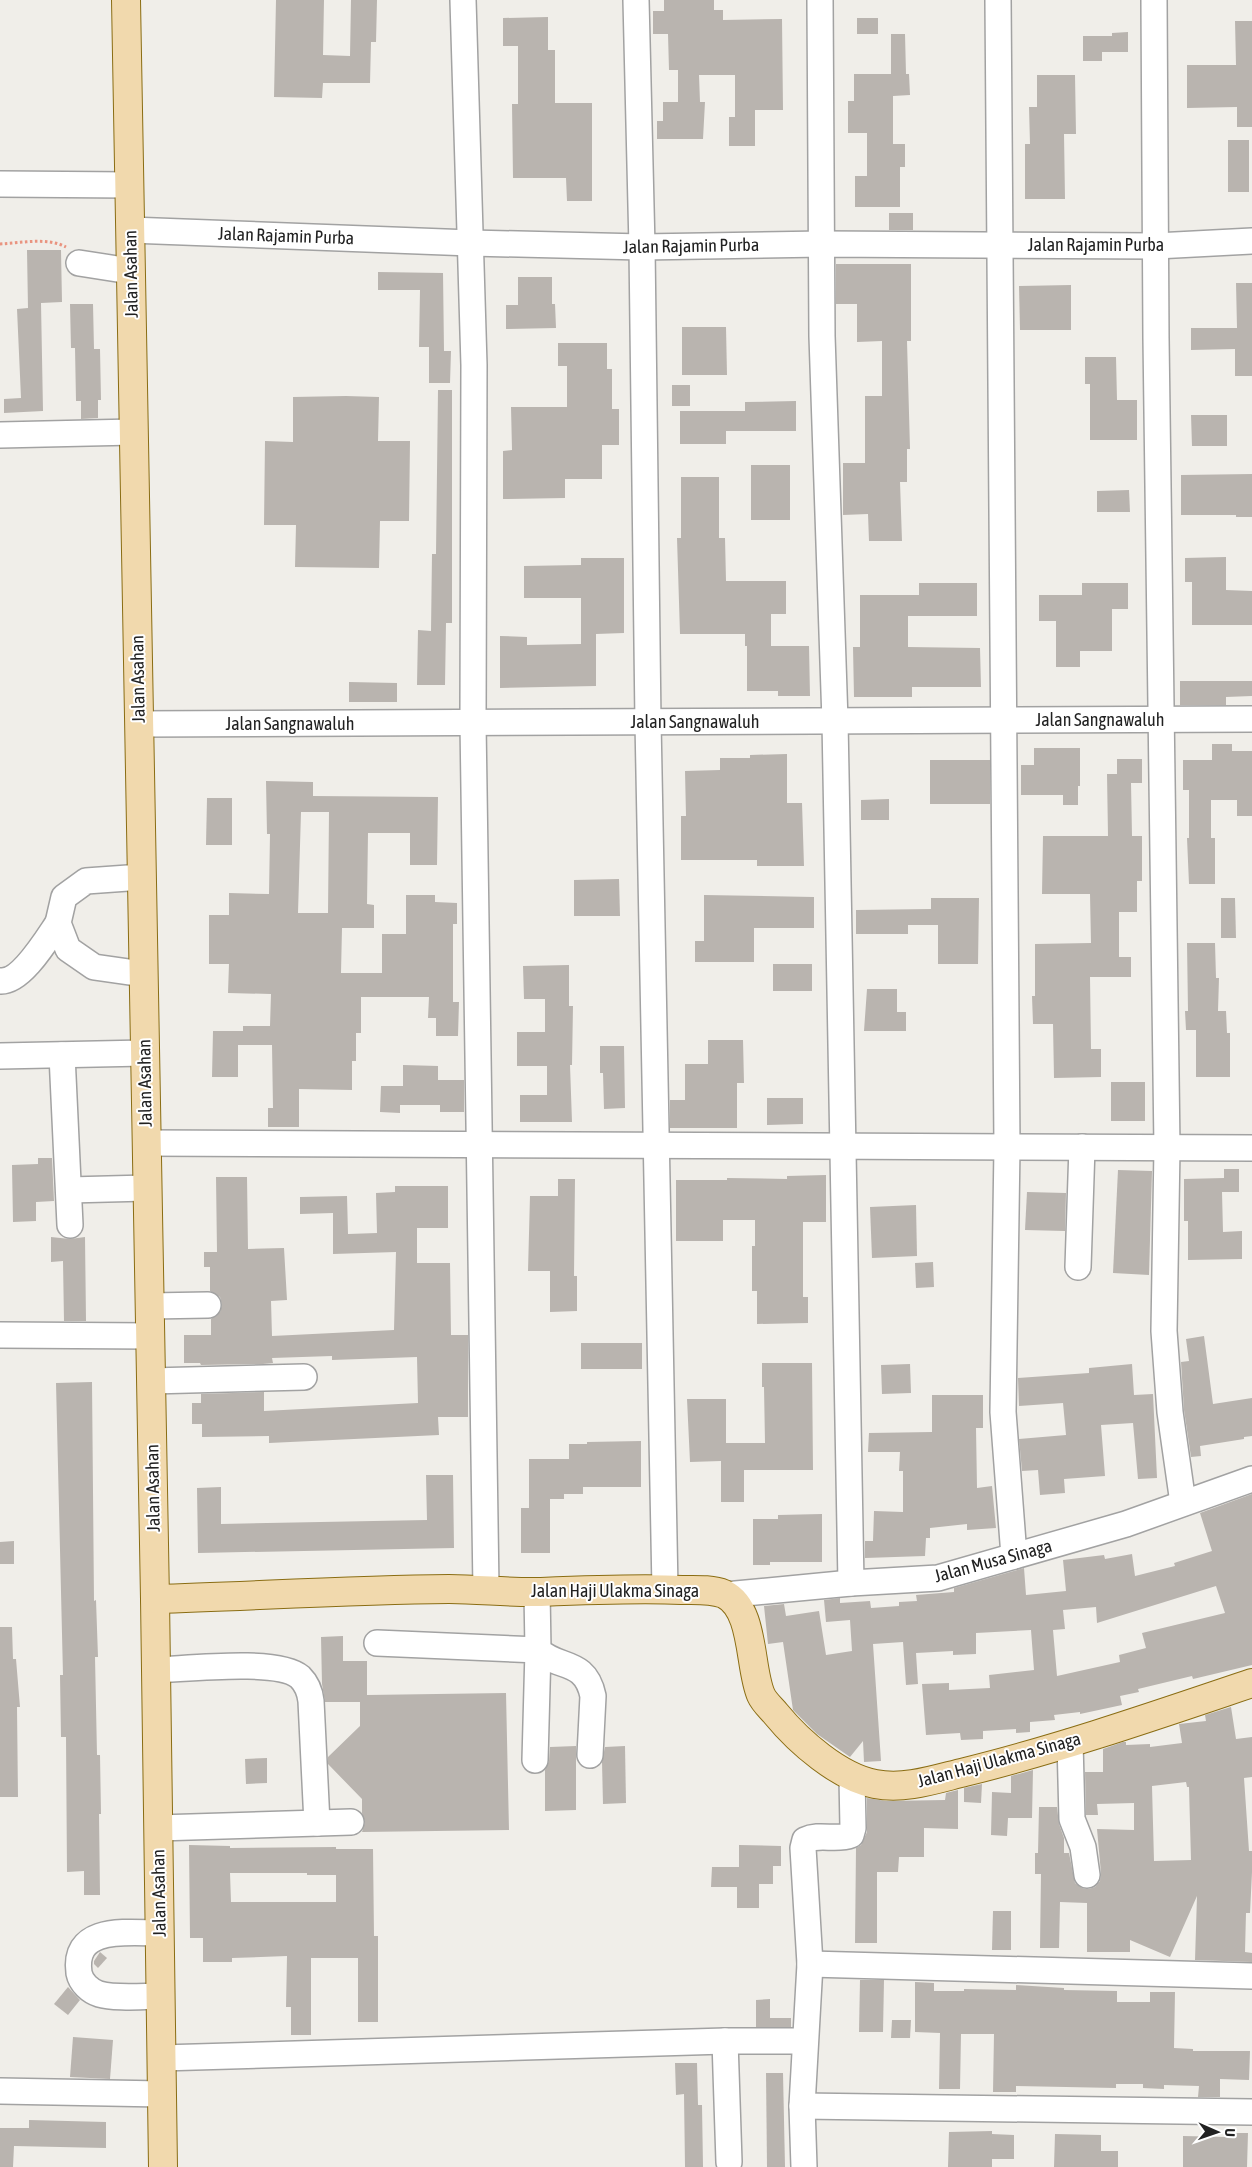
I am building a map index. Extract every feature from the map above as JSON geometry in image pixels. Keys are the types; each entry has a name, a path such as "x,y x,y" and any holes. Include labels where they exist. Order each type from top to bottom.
{"main road":[{"name":"Jalan Asahan","path":"126,0 150,1306 163,2167"},
{"name":"Jalan Haji Ulakma Sinaga","path":"155,1599 486,1589 537,1592 596,1589 665,1589 708,1591 725,1595 735,1603 743,1616 762,1698 804,1743 852,1776 877,1784 897,1786 920,1783 1006,1762 1252,1683"}],"street":[{"path":"463,0 474,365 474,723 486,1589"},
{"path":"636,0 665,1589"},
{"path":"820,0 823,244 822,336 835,721 851,1582"},
{"path":"998,0 1006,1147 1003,1412 1014,1556"},
{"path":"1154,0 1167,1148 1164,1331 1165,1373 1183,1503"},
{"path":"0,184 129,185"},
{"name":"Jalan Rajamin Purba","path":"130,230 471,243 642,247 823,244 1156,246 1252,241"},
{"path":"79,263 130,271"},
{"path":"0,435 134,432"},
{"name":"Jalan Sangnawaluh","path":"139,724 1252,719"},
{"path":"0,981 4,981 22,972 58,923 64,897 86,881 142,877"},
{"path":"58,923 68,949 94,967 143,974"},
{"path":"0,1056 145,1053"},
{"path":"62,1055 70,1225"},
{"path":"146,1143 1252,1148"},
{"path":"1078,1267 1082,1147"},
{"path":"69,1190 147,1188"},
{"path":"150,1306 208,1305"},
{"path":"0,1335 150,1336"},
{"path":"151,1381 304,1377"},
{"name":"Jalan Musa Sinaga","path":"725,1595 851,1582 938,1578 1126,1524 1252,1479"},
{"path":"535,1760 538,1650 537,1592"},
{"path":"378,1643 538,1650 547,1657 573,1666 587,1679 592,1687 594,1696 590,1756"},
{"path":"156,1670 260,1666 284,1669 299,1677 309,1690 311,1701 317,1823"},
{"path":"1070,1742 1072,1819 1083,1847 1087,1875"},
{"path":"804,2167 802,2106 810,1964 805,1906 805,1840 813,1836 845,1837 851,1835 853,1828 852,1776"},
{"path":"158,1828 351,1822"},
{"path":"160,1933 110,1933 95,1936 89,1940 81,1952 79,1972 86,1985 101,1994 160,1996"},
{"path":"810,1964 1252,1976"},
{"path":"161,2058 725,2041 805,2041"},
{"path":"725,2041 729,2162"},
{"path":"0,2091 162,2094"},
{"path":"802,2106 1252,2112"}],"path":[{"path":"0,244 35,241 58,243 68,249 79,263"}],"building":[{"path":"276,0 324,0 323,55 350,56 351,0 377,0 376,42 371,42 370,83 323,83 322,98 274,97"},
{"path":"664,0 714,0 714,10 723,10 723,20 782,19 783,110 755,110 755,146 729,146 729,117 735,117 735,75 699,75 700,102 705,102 703,139 657,139 657,121 663,121 663,102 678,102 678,70 669,70 668,34 653,34 653,11 664,11"},
{"path":"548,17 548,50 555,50 555,103 592,103 592,201 567,201 566,178 513,178 512,104 518,104 518,46 503,46 503,18"},
{"path":"857,18 878,18 878,34 857,34"},
{"path":"1235,21 1252,21 1252,127 1237,127 1237,107 1187,108 1187,65 1236,65"},
{"path":"1128,32 1128,52 1102,52 1102,61 1083,61 1083,36 1112,36 1112,33"},
{"path":"891,34 905,34 906,74 909,74 910,95 893,96 893,144 905,144 905,167 900,167 900,207 855,207 855,176 867,176 867,133 848,133 848,101 854,101 854,74 891,74"},
{"path":"1037,75 1075,75 1076,134 1064,134 1065,199 1025,199 1025,144 1030,144 1029,107 1037,107"},
{"path":"1228,140 1249,140 1249,192 1228,192"},
{"path":"889,213 913,213 913,230 889,230"},
{"path":"27,250 61,250 62,302 41,303 43,411 4,413 4,399 21,398 17,309 28,308"},
{"path":"836,264 911,264 911,341 907,341 910,449 907,449 907,482 900,482 902,541 869,541 868,514 843,515 843,463 865,463 865,396 882,396 882,341 857,342 857,304 836,304"},
{"path":"378,272 443,273 444,351 451,351 450,383 429,383 429,347 419,347 420,290 378,290"},
{"path":"518,277 552,277 552,304 555,304 556,328 506,329 506,305 518,305"},
{"path":"1236,283 1252,283 1252,376 1235,376 1235,349 1191,350 1191,328 1237,328"},
{"path":"1071,285 1071,330 1020,330 1019,286"},
{"path":"70,304 93,304 94,349 100,349 101,400 98,400 98,418 81,419 81,401 76,401 75,348 71,348"},
{"path":"682,327 726,327 727,375 682,375"},
{"path":"558,343 607,343 607,369 612,369 612,409 619,409 619,445 602,445 602,479 565,479 565,498 503,499 503,451 512,450 511,407 567,407 567,366 558,366"},
{"path":"1085,357 1116,357 1117,400 1137,400 1137,440 1090,440 1090,384 1085,384"},
{"path":"672,385 690,385 690,406 672,406"},
{"path":"438,390 452,390 452,623 446,623 445,685 417,685 418,630 431,631 432,554 436,554"},
{"path":"293,397 379,397 378,441 410,441 409,521 380,521 379,568 295,567 296,525 264,525 265,441 293,442"},
{"path":"796,401 796,431 726,431 726,444 680,444 680,411 745,411 745,402"},
{"path":"1191,415 1227,415 1227,446 1192,446"},
{"path":"751,465 790,465 790,520 751,520"},
{"path":"1252,474 1252,517 1236,517 1236,515 1181,515 1181,475"},
{"path":"681,477 719,477 719,538 725,538 726,581 786,581 786,614 771,614 771,646 809,646 810,696 778,696 778,691 747,691 747,646 745,646 745,634 680,634 677,538 681,538"},
{"path":"1129,490 1130,512 1097,512 1097,491"},
{"path":"1226,557 1226,590 1252,591 1252,625 1192,625 1192,582 1185,582 1185,558"},
{"path":"581,558 624,558 624,633 596,634 596,686 500,688 500,636 527,637 527,645 581,644 581,598 524,598 524,566 581,565"},
{"path":"919,583 977,583 977,616 908,616 908,647 980,648 981,687 912,687 912,697 854,697 853,647 860,647 860,595 919,595"},
{"path":"1082,583 1128,583 1128,609 1112,609 1112,651 1080,651 1080,667 1056,667 1056,621 1039,621 1039,595 1082,595"},
{"path":"1180,681 1252,681 1252,696 1226,697 1226,705 1180,705"},
{"path":"349,682 397,683 397,702 349,702"},
{"path":"1212,744 1232,744 1232,751 1252,751 1252,816 1237,816 1237,800 1211,800 1211,838 1215,838 1215,884 1189,884 1187,838 1189,838 1189,790 1183,790 1183,760 1212,760"},
{"path":"1034,748 1080,748 1078,805 1063,805 1063,795 1021,795 1021,765 1034,765"},
{"path":"787,754 787,803 802,803 804,866 757,866 757,860 681,860 681,816 686,816 685,771 720,770 720,758 750,758 750,755"},
{"path":"1117,759 1142,759 1142,783 1131,783 1132,836 1142,836 1142,881 1137,881 1137,912 1119,912 1119,957 1131,957 1131,977 1090,977 1091,1049 1101,1049 1101,1077 1054,1078 1053,1024 1033,1024 1032,996 1035,996 1035,944 1091,943 1090,894 1042,894 1043,836 1108,836 1107,774 1117,774"},
{"path":"930,760 990,760 990,804 930,804"},
{"path":"266,781 313,782 313,796 438,797 437,865 410,865 410,833 368,833 367,904 374,905 374,928 342,928 341,973 382,973 382,934 406,934 406,895 435,895 435,902 457,903 457,924 453,924 453,1002 459,1002 458,1036 436,1036 436,1018 428,1018 429,997 361,997 361,1033 356,1033 356,1061 352,1061 352,1090 299,1089 299,1127 268,1127 268,1108 273,1108 272,1045 238,1045 238,1077 212,1077 213,1031 243,1031 243,1026 270,1026 271,994 228,993 229,964 209,964 209,915 229,915 229,893 269,894 270,834 267,834","holes":["301,812 329,812 328,913 298,913"]},
{"path":"207,798 232,798 232,845 206,845"},
{"path":"889,799 889,820 861,820 861,800"},
{"path":"619,879 620,916 574,916 574,880"},
{"path":"704,895 814,897 814,928 754,928 754,962 695,962 695,941 704,941"},
{"path":"931,898 979,898 978,964 938,964 938,925 908,925 908,934 856,934 856,910 931,909"},
{"path":"1221,898 1235,898 1236,938 1221,938"},
{"path":"1187,943 1215,943 1216,978 1219,978 1218,1011 1226,1011 1227,1033 1230,1033 1230,1077 1196,1077 1196,1030 1186,1030 1185,1011 1188,1011"},
{"path":"773,964 812,964 812,991 773,991"},
{"path":"569,965 569,1006 573,1006 572,1065 570,1065 572,1122 520,1122 520,1095 547,1095 547,1066 517,1066 517,1032 545,1032 545,999 524,999 523,966"},
{"path":"867,989 897,989 897,1012 906,1012 906,1031 864,1031"},
{"path":"708,1040 743,1040 744,1083 737,1083 737,1128 670,1128 670,1100 685,1100 685,1064 708,1064"},
{"path":"600,1046 624,1046 625,1108 604,1109 603,1073 600,1073"},
{"path":"403,1065 438,1066 438,1080 464,1080 464,1112 440,1112 440,1105 400,1105 400,1113 380,1112 381,1086 403,1086"},
{"path":"1111,1082 1145,1082 1145,1121 1111,1121"},
{"path":"767,1098 803,1098 803,1124 767,1125"},
{"path":"38,1158 52,1158 54,1201 36,1202 36,1221 13,1222 12,1165 38,1164"},
{"path":"1224,1169 1239,1169 1239,1192 1222,1192 1223,1232 1242,1231 1242,1259 1188,1260 1188,1221 1184,1221 1184,1179 1224,1178"},
{"path":"1118,1170 1152,1171 1149,1275 1113,1273"},
{"path":"826,1175 826,1222 803,1222 803,1297 808,1297 808,1323 757,1324 757,1291 752,1291 752,1246 755,1246 755,1220 723,1220 723,1241 676,1241 676,1180 727,1180 727,1178 787,1179 787,1176"},
{"path":"216,1177 247,1177 248,1249 284,1248 287,1300 271,1301 272,1336 394,1330 396,1252 333,1254 333,1213 300,1214 300,1197 347,1196 348,1234 377,1233 376,1193 395,1192 395,1186 448,1186 448,1228 417,1228 417,1263 450,1263 451,1335 468,1335 468,1417 438,1417 439,1435 269,1443 269,1436 202,1437 202,1424 192,1424 192,1403 201,1403 201,1394 264,1392 264,1411 418,1403 417,1357 332,1360 332,1356 272,1358 273,1363 263,1364 201,1365 200,1363 184,1363 184,1335 211,1335 211,1319 220,1312 222,1305 220,1297 210,1291 210,1267 204,1267 204,1252 217,1252"},
{"path":"558,1179 575,1179 574,1276 577,1276 577,1311 550,1312 550,1271 528,1271 530,1196 558,1196"},
{"path":"1027,1192 1066,1193 1065,1231 1025,1230"},
{"path":"916,1205 917,1256 872,1258 870,1207"},
{"path":"51,1237 70,1239 85,1237 86,1321 64,1321 63,1261 51,1262"},
{"path":"933,1262 934,1287 916,1288 915,1263"},
{"path":"1204,1336 1213,1404 1252,1398 1252,1436 1200,1446 1201,1456 1191,1457 1184,1410 1181,1362 1189,1361 1186,1339"},
{"path":"581,1343 642,1343 642,1369 581,1369"},
{"path":"762,1363 812,1363 813,1470 744,1470 744,1502 721,1502 721,1461 690,1462 687,1399 726,1399 726,1443 765,1443"},
{"path":"910,1364 911,1393 882,1394 881,1365"},
{"path":"1132,1364 1134,1395 1153,1394 1157,1478 1138,1479 1133,1423 1101,1425 1105,1476 1064,1479 1065,1493 1040,1495 1038,1470 1022,1471 1019,1439 1066,1435 1063,1403 1019,1406 1018,1378 1089,1373 1089,1368"},
{"path":"92,1382 94,1601 96,1600 98,1657 95,1657 97,1755 100,1755 101,1814 99,1814 100,1895 84,1895 84,1871 67,1872 66,1737 61,1737 60,1675 63,1675 56,1383"},
{"path":"932,1395 983,1395 983,1428 976,1428 977,1488 992,1486 996,1528 967,1530 967,1524 930,1528 930,1538 926,1538 925,1556 865,1558 865,1541 873,1541 874,1511 903,1512 903,1471 899,1471 900,1452 868,1452 869,1433 932,1432"},
{"path":"641,1441 641,1487 583,1487 583,1494 564,1494 564,1499 550,1499 550,1553 521,1553 521,1508 529,1508 529,1459 569,1459 569,1444"},
{"path":"426,1475 453,1475 454,1548 198,1553 197,1488 221,1487 221,1524 427,1520"},
{"path":"1252,1494 1252,1665 1193,1679 1192,1676 1138,1689 1139,1692 1120,1696 1122,1705 1080,1714 1080,1712 1054,1715 1055,1720 1030,1722 1030,1732 1016,1733 1016,1729 983,1731 983,1739 961,1740 960,1733 926,1735 922,1684 949,1683 949,1690 990,1688 989,1675 1034,1670 1031,1630 976,1633 976,1654 953,1655 953,1651 916,1653 918,1684 906,1685 903,1642 873,1644 881,1761 864,1762 863,1741 850,1757 817,1734 793,1710 783,1642 768,1644 764,1606 784,1604 786,1616 819,1611 826,1655 852,1651 850,1620 826,1622 824,1600 840,1598 840,1603 870,1601 871,1608 899,1606 899,1602 917,1601 916,1595 954,1592 954,1588 1024,1568 1026,1595 1066,1591 1063,1560 1104,1555 1105,1559 1132,1554 1135,1576 1175,1566 1174,1563 1212,1551 1200,1513","holes":["1216,1586 1225,1613 1142,1633 1146,1648 1119,1655 1120,1662 1057,1676 1053,1630 1065,1629 1063,1610 1096,1607 1097,1623"]},
{"path":"822,1514 822,1562 770,1562 770,1565 753,1565 753,1519 778,1519 778,1515"},
{"path":"14,1541 14,1564 0,1564 0,1542"},
{"path":"0,1627 12,1627 13,1659 16,1659 20,1707 17,1707 18,1797 0,1797"},
{"path":"343,1636 343,1661 367,1661 367,1695 506,1693 509,1830 362,1832 365,1822 362,1813 362,1799 328,1764 328,1757 360,1726 360,1702 325,1702 322,1684 321,1637"},
{"path":"1231,1707 1236,1739 1252,1737 1252,1777 1244,1778 1249,1851 1252,1851 1250,1913 1246,1913 1245,1952 1252,1953 1252,1962 1195,1960 1197,1896 1170,1957 1130,1940 1130,1952 1087,1952 1087,1903 1060,1902 1059,1948 1040,1948 1041,1874 1035,1874 1035,1853 1038,1853 1039,1807 1057,1807 1059,1824 1064,1838 1064,1853 1069,1853 1075,1883 1082,1888 1089,1889 1095,1887 1100,1881 1101,1873 1097,1829 1134,1830 1134,1803 1097,1804 1098,1815 1086,1815 1085,1772 1103,1772 1103,1749 1123,1742 1126,1742 1126,1745 1150,1744 1150,1747 1182,1743 1179,1724 1206,1721 1205,1715","holes":["1186,1782 1187,1787 1189,1787 1191,1860 1154,1861 1152,1786"]},
{"path":"576,1746 576,1810 545,1811 545,1770 549,1761 550,1747"},
{"path":"625,1746 626,1803 603,1804 602,1762 605,1747"},
{"path":"267,1758 267,1783 246,1784 245,1759"},
{"path":"1033,1770 1032,1818 1008,1818 1007,1836 991,1835 992,1792 1011,1793 1011,1776"},
{"path":"982,1784 981,1803 964,1802 964,1788"},
{"path":"958,1790 958,1829 924,1828 924,1857 899,1857 898,1872 877,1872 877,1943 855,1943 856,1848 861,1845 867,1832 867,1798 886,1801 945,1800 946,1793"},
{"path":"189,1845 230,1846 230,1848 336,1847 336,1849 373,1849 374,1936 378,1936 378,2022 358,2022 358,1958 311,1958 311,2035 291,2035 291,2007 286,2007 287,1956 232,1958 232,1962 203,1962 203,1938 190,1938","holes":["230,1873 307,1873 307,1875 336,1875 336,1902 231,1902"]},
{"path":"739,1845 781,1846 781,1866 773,1866 773,1884 759,1884 759,1908 737,1908 737,1887 711,1887 712,1867 739,1867"},
{"path":"993,1911 1011,1911 1011,1950 992,1950"},
{"path":"100,1952 107,1958 98,1968 94,1961"},
{"path":"860,1980 884,1980 883,2032 859,2032"},
{"path":"915,1982 934,1983 934,1991 964,1991 964,1989 1016,1990 1016,1985 1064,1988 1064,1990 1117,1991 1117,2002 1150,2002 1150,1992 1175,1992 1174,2048 1193,2049 1193,2051 1250,2051 1249,2080 1220,2079 1220,2097 1198,2097 1199,2086 1164,2085 1164,2089 1143,2088 1143,2084 1116,2084 1116,2088 1016,2086 1016,2092 993,2092 994,2034 961,2034 960,2089 939,2089 940,2033 915,2032"},
{"path":"68,1987 80,2000 68,2015 54,2004"},
{"path":"770,1999 770,2018 791,2018 791,2027 756,2027 756,2000"},
{"path":"892,2020 911,2020 910,2038 891,2038"},
{"path":"73,2037 113,2040 110,2079 70,2077"},
{"path":"675,2063 697,2063 698,2105 702,2105 703,2167 685,2167 684,2094 676,2095"},
{"path":"766,2073 783,2073 785,2167 767,2167"},
{"path":"29,2120 106,2122 106,2148 14,2146 13,2167 0,2167 0,2128 29,2128"},
{"path":"992,2131 992,2134 1014,2135 1014,2159 992,2159 992,2167 948,2167 949,2132"},
{"path":"1227,2133 1248,2133 1247,2167 1183,2167 1183,2136 1227,2137"},
{"path":"1055,2134 1101,2135 1101,2151 1118,2151 1118,2167 1054,2167"}]}
